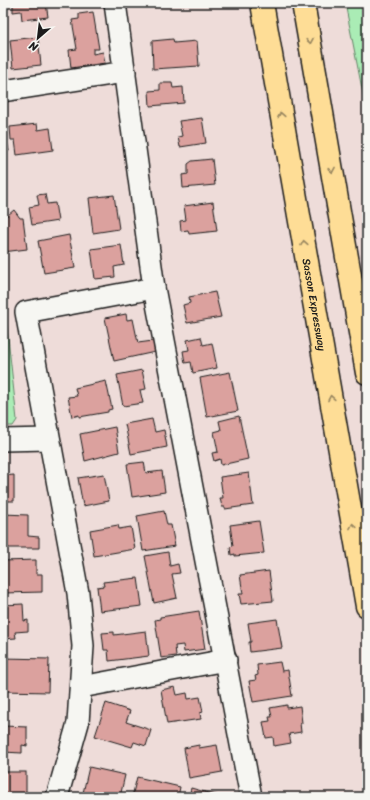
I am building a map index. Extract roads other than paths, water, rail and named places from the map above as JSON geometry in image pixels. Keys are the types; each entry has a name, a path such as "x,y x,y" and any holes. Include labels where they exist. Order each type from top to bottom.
{"highway":[{"name":"Sasson Expressway","path":"262,3 367,606"},
{"path":"303,3 367,373"}],"street":[{"path":"116,3 154,288 251,797"},
{"path":"3,91 125,72"},
{"path":"57,797 78,722 83,646 78,593 26,312 154,288"},
{"path":"3,440 49,439"},
{"path":"80,687 226,660"}]}
